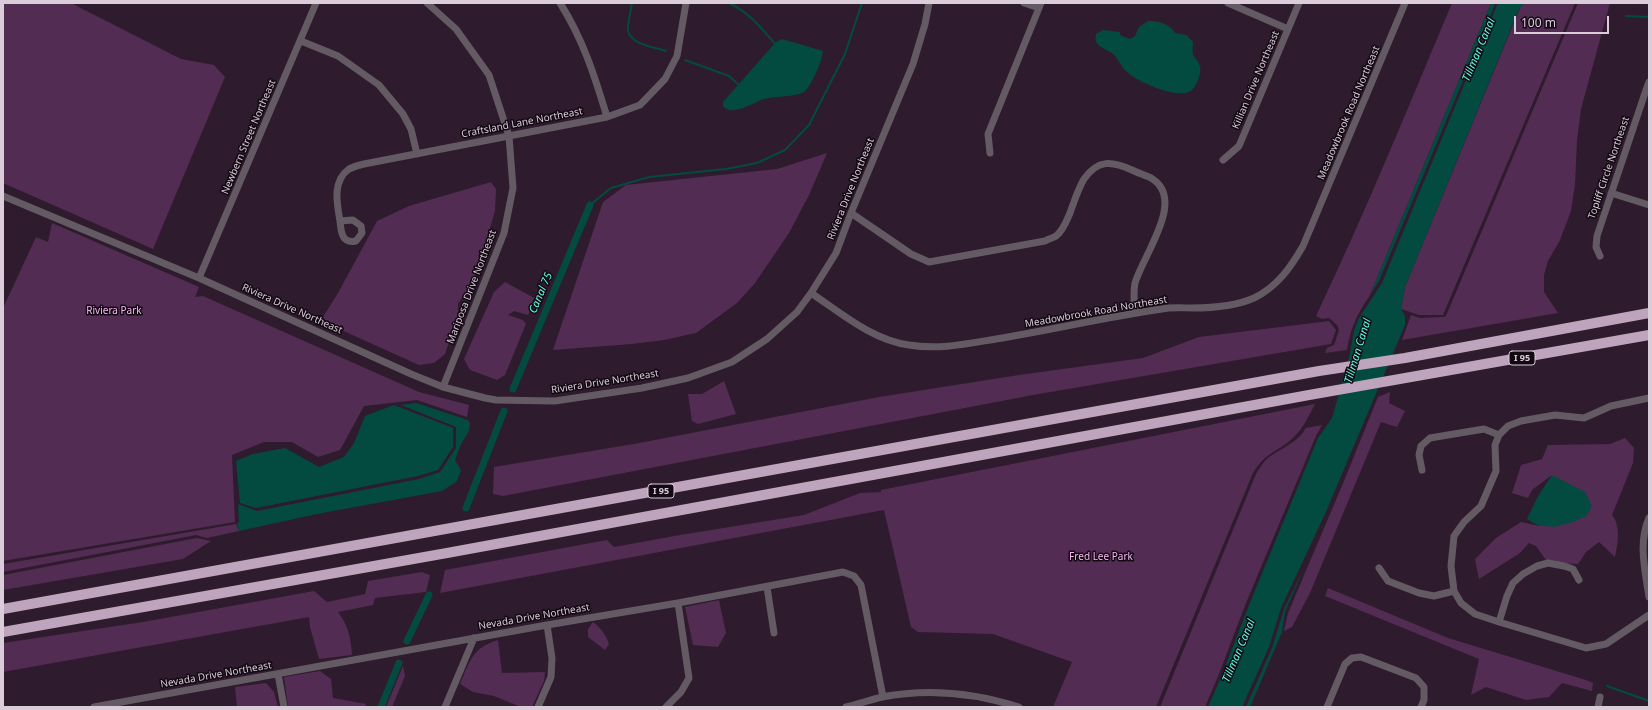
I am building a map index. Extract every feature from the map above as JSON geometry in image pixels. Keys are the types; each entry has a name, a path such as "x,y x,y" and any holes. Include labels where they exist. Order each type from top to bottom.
{"highway":[{"name":"I 95","path":"3,609 1319,371 1405,358 1649,313"},
{"name":"I 95","path":"3,632 455,552 1309,395 1396,381 1649,335"}],"street":[{"name":"Newbern Street Northeast","path":"199,278 316,3"},
{"name":"Mariposa Drive Northeast","path":"427,3 456,29 489,75 509,136 513,188 504,233 443,387"},
{"path":"560,3 573,24 593,72 607,117"},
{"name":"Craftsland Lane Northeast","path":"340,221 336,199 339,181 349,169 364,164 417,154 428,150 607,117 640,105 665,79 677,56 686,3"},
{"name":"Riviera Drive Northeast","path":"3,196 199,278 397,368 443,387 496,400 555,401 642,388 688,378 732,362 767,339 797,312 811,293 836,253 851,213 914,64 929,3"},
{"path":"990,153 988,134 1040,6 1024,3"},
{"path":"1228,3 1288,29"},
{"name":"Killian Drive Northeast","path":"1223,160 1239,146 1299,3"},
{"name":"Meadowbrook Road Northeast","path":"811,293 865,329 883,338 900,344 927,348 946,347 1014,336 1165,308 1194,308 1234,304 1254,298 1280,279 1294,264 1303,246 1405,3"},
{"path":"301,41 338,56 379,85 403,114 411,129 417,154"},
{"name":"Topliff Circle Northeast","path":"1600,256 1596,247 1597,236 1648,91 1649,82"},
{"path":"851,213 911,254 929,262 1045,241 1057,236 1065,225 1084,180 1092,170 1102,164 1113,163 1151,178 1158,183 1164,192 1167,202 1164,216 1136,281 1133,293 1135,313"},
{"path":"1611,193 1649,205"},
{"path":"1649,398 1611,406 1584,418 1555,415 1521,421 1508,426 1499,435 1496,445 1496,471 1481,506 1464,522 1454,536 1451,566 1454,591 1461,604 1475,614 1586,648 1606,644 1649,616"},
{"path":"1422,470 1420,455 1421,446 1430,438 1484,429 1499,435"},
{"path":"1649,518 1645,527 1642,550 1649,597"},
{"path":"1499,622 1507,596 1513,583 1523,574 1537,566 1548,563 1564,566 1573,569 1579,580"},
{"path":"1379,568 1388,581 1419,593 1434,596 1454,591"},
{"name":"Nevada Drive Northeast","path":"94,707 474,638 767,587 843,572 854,576 861,585 883,697"},
{"path":"767,587 774,633"},
{"path":"666,707 680,692 689,678 678,603"},
{"path":"538,707 551,677 552,658 547,625"},
{"path":"445,707 474,638"},
{"path":"1327,707 1345,664 1352,658 1360,657 1416,678 1424,687 1424,700 1421,707"},
{"path":"278,674 284,707"},
{"path":"846,707 883,697 926,693 966,694 1019,707"},
{"path":"1598,707 1600,697"}],"green space":[{"path":"3,3 71,3 181,59 214,65 225,77 153,249 3,183"},
{"path":"1452,3 1491,3 1370,295 1355,321 1350,334 1347,350 1325,353 1327,348 1334,345 1339,330 1337,325 1329,318 1322,319 1316,316 1403,121"},
{"path":"1522,3 1575,3 1443,315 1419,315 1401,309 1405,287"},
{"path":"1578,3 1610,3 1581,109 1577,140 1575,184 1571,211 1560,240 1548,261 1544,275 1544,292 1558,313 1402,340 1411,315 1420,318 1446,316"},
{"path":"827,153 809,195 789,233 755,283 737,303 696,333 664,340 632,344 553,350 603,202 626,185 777,169"},
{"path":"491,182 496,189 495,211 480,262 470,289 458,303 458,315 445,354 434,363 419,365 328,324 323,317 338,293 377,221 409,206"},
{"name":"Riviera Park","path":"52,223 199,287 195,297 203,296 419,392 469,405 467,417 417,400 364,406 340,450 318,457 292,442 264,442 232,455 235,522 3,561 3,308 36,237 48,242"},
{"path":"505,282 536,299 528,315 514,311 508,315 523,320 526,324 505,375 497,380 470,370 464,359 494,292"},
{"path":"1329,321 1336,330 1331,344 1033,395 503,496 493,494 494,467 634,444 879,397 1019,375 1143,358 1199,337"},
{"path":"724,381 736,414 698,424 692,421 688,394 702,394"},
{"path":"1390,392 1389,403 1405,411 1397,427 1381,422 1310,593 1292,627 1284,631 1288,613 1378,397"},
{"name":"Fred Lee Park","path":"1315,404 1298,432 1289,441 1263,460 1253,473 1156,707 1053,707 1072,662 993,634 918,632 911,627 884,510 440,593 445,570 607,540 614,547 804,515 860,493 881,492 881,490"},
{"path":"1322,425 1246,603 1205,707 1160,707 1256,474 1269,457 1294,441 1306,428"},
{"path":"1625,438 1634,448 1633,463 1612,515 1618,529 1615,557 1599,542 1586,552 1578,564 1548,563 1536,546 1529,543 1520,553 1479,579 1475,559 1496,538 1521,522 1539,526 1552,475 1532,490 1528,498 1512,493 1521,465 1542,459 1548,445 1610,444"},
{"path":"236,524 239,531 207,538 196,535 3,572 3,564"},
{"path":"197,538 211,541 183,559 3,590 3,575"},
{"path":"422,572 430,575 426,592 375,598 373,605 338,612 348,632 352,655 319,659 310,627 309,617 3,672 3,643 143,622 314,591 327,602 365,594 368,581"},
{"path":"1328,588 1448,638 1586,680 1593,683 1592,691 1562,683 1549,697 1526,700 1486,687 1471,695 1479,659 1325,596"},
{"path":"719,600 726,633 718,647 693,645 685,607"},
{"path":"593,622 601,629 608,641 609,644 605,650 588,637 588,629"},
{"path":"498,640 502,673 545,672 544,681 532,707 521,707 494,696 473,692 460,684 473,656 477,651 489,643"},
{"path":"403,666 405,676 392,707 386,707"},
{"path":"320,671 331,679 333,698 366,704 365,707 288,707 284,677"},
{"path":"266,683 274,692 278,707 237,707 235,687"}],"water":[{"path":"1491,3 1495,3 1493,9 1379,281 1370,295"},
{"name":"Tillman Canal","path":"1498,3 1524,3 1519,9 1405,287 1401,309 1405,316 1405,325 1325,514 1281,608 1269,647 1242,707 1208,707 1318,438 1332,418 1349,358 1354,331 1359,318 1382,283"},
{"path":"1148,21 1156,21 1166,25 1175,33 1186,35 1193,42 1193,54 1200,67 1200,74 1196,85 1192,90 1186,93 1169,92 1140,81 1127,72 1112,53 1100,46 1096,41 1096,34 1103,30 1120,32 1120,35 1130,39 1135,36 1139,27"},
{"path":"782,39 823,51 821,61 808,88 802,93 764,99 739,109 728,110 724,107 723,102 776,42"},
{"path":"416,403 468,420 470,423 455,460 461,470 457,481 442,491 317,514 239,531 237,524 239,522 238,504 257,511 419,479 440,472 456,448 456,427 401,405"},
{"path":"394,405 453,428 453,447 438,470 418,476 256,508 240,503 236,461 253,454 285,448 319,467 344,457 354,443 365,416"},
{"path":"1552,475 1585,492 1592,506 1586,516 1573,522 1553,527 1537,525 1527,519 1538,496"},
{"path":"1304,568 1285,612 1282,632 1250,707 1246,707 1272,648 1284,609"}],"waterway":[{"path":"632,3 628,28 630,36 644,45 666,51"},
{"path":"729,3 749,16 776,45"},
{"path":"590,205 611,188 649,177 726,169 757,163 785,150 809,125 845,54 862,3"},
{"path":"1626,16 1649,17"},
{"path":"685,60 729,76 739,85"},
{"name":"Canal 75","path":"513,389 590,205"},
{"name":"Canal 75","path":"466,508 504,411"},
{"name":"Canal 75","path":"407,641 429,595"},
{"name":"Canal 75","path":"381,707 399,663"},
{"path":"1607,686 1649,701"}]}
